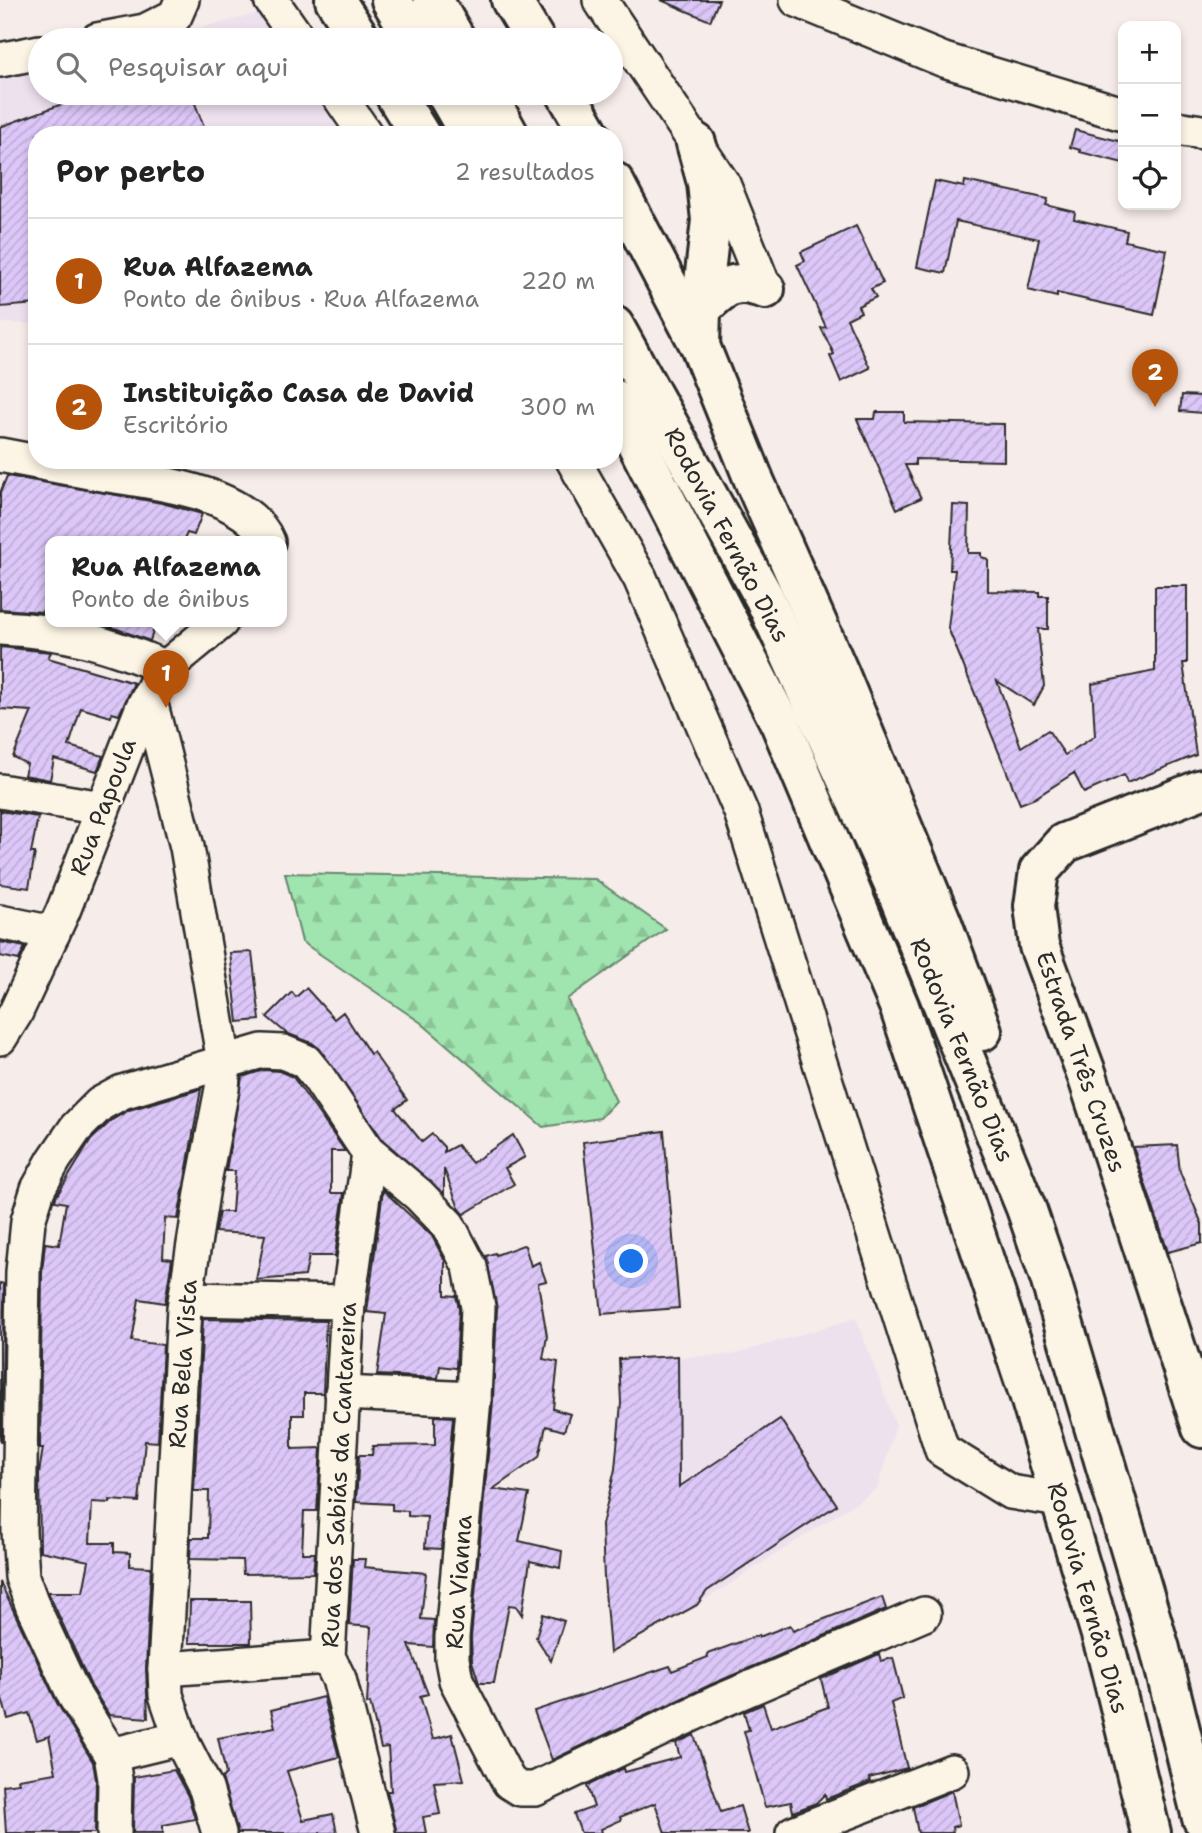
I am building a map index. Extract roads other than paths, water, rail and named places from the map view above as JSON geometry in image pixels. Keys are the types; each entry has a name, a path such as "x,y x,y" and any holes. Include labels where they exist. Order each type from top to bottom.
{"main road":[{"path":"335,0 353,28"},
{"path":"391,0 408,28"},
{"path":"433,0 449,28"},
{"path":"511,0 528,28"},
{"path":"401,105 414,126"},
{"path":"453,105 465,126"},
{"path":"493,105 504,126"},
{"path":"573,105 585,126"},
{"path":"696,143 707,183 712,220 701,327 713,382 839,673 942,923 1019,1136 1026,1208"},
{"path":"623,197 701,327"},
{"path":"701,327 722,289 737,283 749,283 765,289"},
{"name":"Rodovia Fernão Dias","path":"623,342 764,597 894,882 1026,1208 1054,1291 1160,1649 1202,1818"},
{"name":"Rodovia Fernão Dias","path":"623,417 788,742 899,1006 1030,1394 1108,1658 1151,1833"},
{"path":"623,462 788,742"},
{"name":"Estrada Três Cruzes","path":"1202,789 1064,843 1039,871 1034,905 1039,946 1087,1074 1202,1428"}],"street":[{"path":"149,28 175,16 182,0"},
{"path":"271,0 291,28"},
{"path":"600,0 619,28"},
{"path":"797,0 944,60 1118,112"},
{"path":"623,34 723,184 765,289"},
{"path":"0,60 28,54"},
{"path":"345,105 360,126"},
{"path":"1181,129 1202,132"},
{"path":"0,455 28,460"},
{"path":"79,469 206,495 254,521 266,536"},
{"path":"578,469 640,578 741,812 942,1450 1010,1492 1060,1500"},
{"name":"Rua Papoula","path":"5,1022 52,933 73,886 128,740 149,696 167,668 215,627"},
{"path":"0,628 71,635 135,654 167,668"},
{"name":"Rua Bela Vista","path":"149,696 187,847 224,1062 222,1089 186,1298 164,1669 166,1695 181,1738 206,1789 219,1833"},
{"path":"0,792 102,808"},
{"path":"0,922 52,933"},
{"name":"Rua Vianna","path":"111,1755 74,1695 22,1577 19,1531 23,1272 27,1221 38,1189 54,1160 76,1128 100,1104 122,1093 262,1051 283,1052 305,1061 369,1153 419,1195 448,1225 470,1267 478,1307 474,1399 452,1659 456,1680 509,1782 520,1789 535,1789 718,1702 924,1615"},
{"name":"Rua dos Sabiás da Cantareira","path":"369,1153 348,1302 328,1657 339,1679 378,1833"},
{"path":"186,1298 348,1302"},
{"path":"342,1394 474,1399"},
{"path":"164,1669 328,1657"},
{"path":"114,1833 115,1779 111,1755 181,1738"},
{"path":"793,1833 952,1771"}],"place":[{"name":"Instituição Casa de David","path":"1155,407"},
{"name":"Rua Alfazema","path":"166,708"}]}
